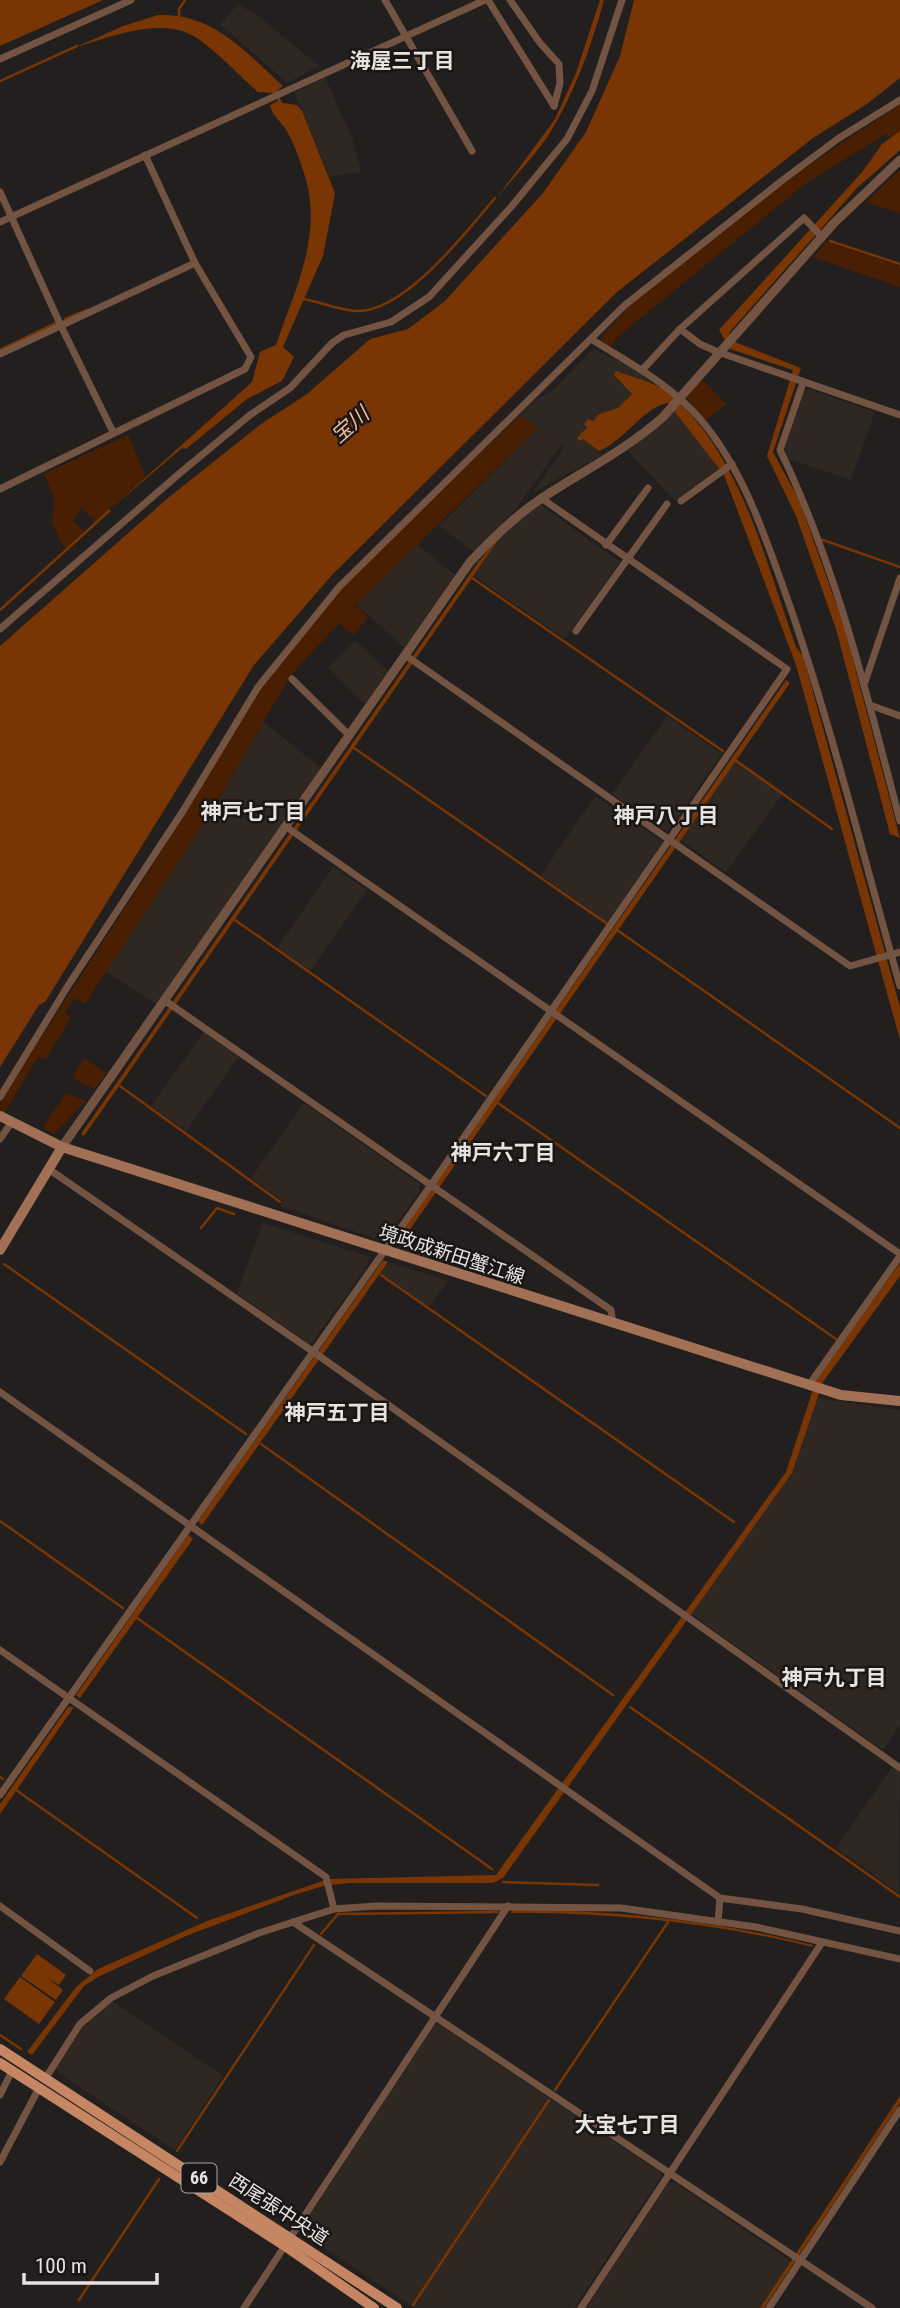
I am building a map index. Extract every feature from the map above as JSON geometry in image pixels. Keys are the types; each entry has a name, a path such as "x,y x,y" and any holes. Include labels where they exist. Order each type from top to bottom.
{"main road":[{"name":"境政成新田蟹江線","path":"0,1116 62,1147 382,1251 826,1391 859,1399 900,1401"},
{"path":"0,1250 62,1147"},
{"name":"西尾張中央道","path":"0,2049 42,2083 397,2308"},
{"name":"西尾張中央道","path":"0,2063 42,2083"},
{"name":"西尾張中央道","path":"288,2241 374,2308"}],"street":[{"path":"0,59 131,0"},
{"path":"385,0 472,151"},
{"path":"0,222 486,0 554,106 560,83 559,64 540,43 510,0"},
{"path":"0,629 250,415 290,388 332,343 344,335 391,322 429,298 511,207 567,139 592,91 622,0"},
{"path":"0,1097 69,984 183,811 270,669 339,587 625,305 753,202 839,138 900,100"},
{"path":"0,489 245,369 251,357 195,263 145,155"},
{"path":"62,1147 169,1004 290,830 349,735 410,659 470,562 498,533 541,498 644,434 670,408 820,235 900,160"},
{"path":"0,192 113,432"},
{"path":"643,369 680,329 804,218 820,235"},
{"path":"0,354 195,263"},
{"path":"680,329 700,344 718,352 900,415"},
{"path":"591,339 643,369 701,420 731,465 761,524 808,657 889,955 900,986"},
{"path":"801,382 780,450 802,497 848,624 900,821"},
{"path":"681,501 731,465"},
{"path":"606,545 648,488"},
{"path":"0,1795 190,1525 317,1354 382,1251 435,1188 673,842 787,668 541,498"},
{"path":"576,631 667,503"},
{"path":"864,683 900,578"},
{"path":"410,659 850,966 900,952"},
{"path":"292,679 349,735"},
{"path":"870,705 900,716"},
{"path":"290,830 900,1255 809,1385"},
{"path":"169,1004 611,1310 613,1324"},
{"path":"0,1139 11,1123"},
{"path":"50,1170 317,1354 900,1768"},
{"path":"0,1392 720,1898 802,1909 900,1931"},
{"path":"0,1650 327,1882 334,1909"},
{"path":"718,1922 720,1898"},
{"path":"0,1906 90,1971"},
{"path":"244,2308 508,1906"},
{"path":"0,2161 42,2083 80,2024 111,1998 163,1972 334,1909 508,1906 621,1908 756,1927 821,1944 900,1959"},
{"path":"293,1922 872,2308"},
{"path":"581,2308 821,1944"},
{"path":"0,2095 12,2071"},
{"path":"769,2308 900,2110"}],"shaded area":[{"path":"238,4 258,16 319,66 287,83 220,24"},
{"path":"325,77 352,138 361,172 330,177 294,93"},
{"path":"900,104 900,131 891,138 886,134 805,184 615,339 612,347 600,340 628,307 787,180"},
{"path":"900,170 900,213 866,202"},
{"path":"827,242 900,266 900,287 813,257"},
{"path":"593,349 636,368 652,384 616,372 614,375 632,394 618,408 599,414 583,431 583,438 603,455 532,493 564,448 561,445 516,509 473,551 439,526 538,428 520,415 535,400 551,392"},
{"path":"702,380 726,404 706,420 686,397"},
{"path":"808,389 875,412 851,480 786,458 784,452 804,391"},
{"path":"675,411 720,470 675,501 628,451"},
{"path":"520,415 538,428 355,605 368,618 353,635 339,623 291,675 212,810 85,1004 74,998 65,1013 71,1017 46,1059 38,1057 4,1113 0,1111 2,1099 185,814 254,698 280,661 365,565"},
{"path":"128,435 146,476 96,521 81,508 73,521 84,531 65,549 52,523 54,498 44,474"},
{"path":"539,504 620,562 565,639 474,576 501,536"},
{"path":"417,544 455,575 404,648 356,604"},
{"path":"355,640 388,671 365,704 328,667"},
{"path":"667,716 722,754 667,832 612,794"},
{"path":"264,722 321,768 156,1004 106,972 212,810"},
{"path":"736,759 784,792 726,872 679,839"},
{"path":"595,796 663,842 608,923 541,875"},
{"path":"333,867 367,890 310,971 277,948"},
{"path":"204,1032 239,1056 186,1131 151,1106"},
{"path":"84,1058 106,1073 95,1089 72,1078"},
{"path":"66,1093 86,1101 53,1135 43,1127"},
{"path":"304,1103 420,1184 419,1193 395,1225 374,1238 280,1206 283,1201 251,1178"},
{"path":"263,1223 370,1257 365,1269 310,1345 237,1293"},
{"path":"388,1262 448,1281 429,1307 381,1273"},
{"path":"817,1398 900,1410 900,1725 883,1750 691,1614 792,1473"},
{"path":"892,1767 900,1773 899,1893 836,1848"},
{"path":"112,2001 223,2076 175,2150 58,2073 56,2066 87,2022"},
{"path":"439,2024 661,2173 661,2177 574,2308 415,2308 302,2234 301,2229 434,2025"},
{"path":"674,2182 791,2261 760,2308 586,2308 668,2183"}],"water":[{"path":"0,0 103,0 0,46"},
{"path":"600,0 604,0 593,35 566,104 548,136 496,199 555,119 576,73"},
{"name":"宝川","path":"634,0 900,0 900,78 867,104 813,138 617,292 332,575 254,665 45,1002 39,1005 0,1067 0,646 168,498 261,424 307,394 370,339 408,329 445,301 543,193 586,132 620,56"},
{"path":"158,15 196,20 212,27 241,48 283,86 277,91 282,103 297,105 302,111 335,193 323,256 283,347 294,357 282,381 247,399 186,449 182,448 108,511 252,382 260,352 276,345 305,261 309,240 311,218 304,173 291,138 271,109 270,105 278,101 274,93 258,92 221,57 197,38 183,31 169,28 137,30 76,47 123,26"},
{"path":"900,131 900,150 856,189 729,333 735,342 801,368 773,452 799,500 844,626 900,838 890,834 836,629 796,516 767,456 793,370 730,349 719,330 863,171 882,144"},
{"path":"616,371 652,384 671,395 695,420 716,448 734,479 762,545 796,647 803,656 900,1007 900,1040 796,665 724,475 668,403 651,410 617,440 599,451 583,439 579,441 577,438 587,427 584,424 588,419 593,421 599,414 618,408 632,394 614,375"},
{"path":"501,536 84,1136 81,1134 479,561"},
{"path":"786,680 790,683 402,1241 397,1239"},
{"path":"383,1260 388,1262 202,1525 198,1521"},
{"path":"900,1263 900,1276 823,1382 792,1473 503,1878 493,1883 349,1883 323,1886 294,1895 186,1936 98,1977 84,1986 32,2055 27,2052 76,1987 98,1969 207,1921 328,1879 496,1875 786,1472 816,1380"},
{"path":"188,1535 193,1539 80,1698 76,1695"},
{"path":"68,1707 74,1707 0,1814 0,1804"},
{"path":"512,1910 664,1918 776,1936 813,1947 701,1925 625,1917 511,1913"},
{"path":"37,1954 66,1975 59,1985 48,1978 63,1990 56,2000 21,1976"},
{"path":"20,1977 55,2002 39,2024 4,1999"},
{"path":"900,2096 900,2103 764,2308 760,2308"}],"waterway":[{"path":"179,16 179,9 185,0"},
{"path":"0,81 77,46"},
{"path":"303,299 356,311 375,308 394,299 433,268 495,198"},
{"path":"830,241 900,264"},
{"path":"65,319 87,310"},
{"path":"0,350 56,323"},
{"path":"0,610 109,511"},
{"path":"823,540 900,567"},
{"path":"472,578 723,751"},
{"path":"354,748 606,923"},
{"path":"735,760 832,829"},
{"path":"235,920 486,1096"},
{"path":"617,930 900,1128"},
{"path":"120,1086 280,1202"},
{"path":"498,1103 836,1339"},
{"path":"201,1228 217,1208 234,1214"},
{"path":"4,1264 246,1434"},
{"path":"381,1275 734,1522"},
{"path":"261,1444 613,1695"},
{"path":"0,1521 123,1608"},
{"path":"137,1618 492,1869"},
{"path":"630,1707 900,1897"},
{"path":"16,1790 197,1918"},
{"path":"503,1882 598,1885"},
{"path":"321,1934 338,1914 498,1912"},
{"path":"555,2090 668,1922"},
{"path":"177,2151 314,1945"},
{"path":"0,2035 21,2049"},
{"path":"413,2305 549,2100"},
{"path":"79,2300 159,2179"}],"district":[{"name":"海屋三丁目","path":"402,61"},
{"name":"神戸七丁目","path":"253,812"},
{"name":"神戸八丁目","path":"666,816"},
{"name":"神戸六丁目","path":"503,1153"},
{"name":"神戸五丁目","path":"337,1413"},
{"name":"神戸九丁目","path":"834,1678"},
{"name":"大宝七丁目","path":"627,2125"}]}
